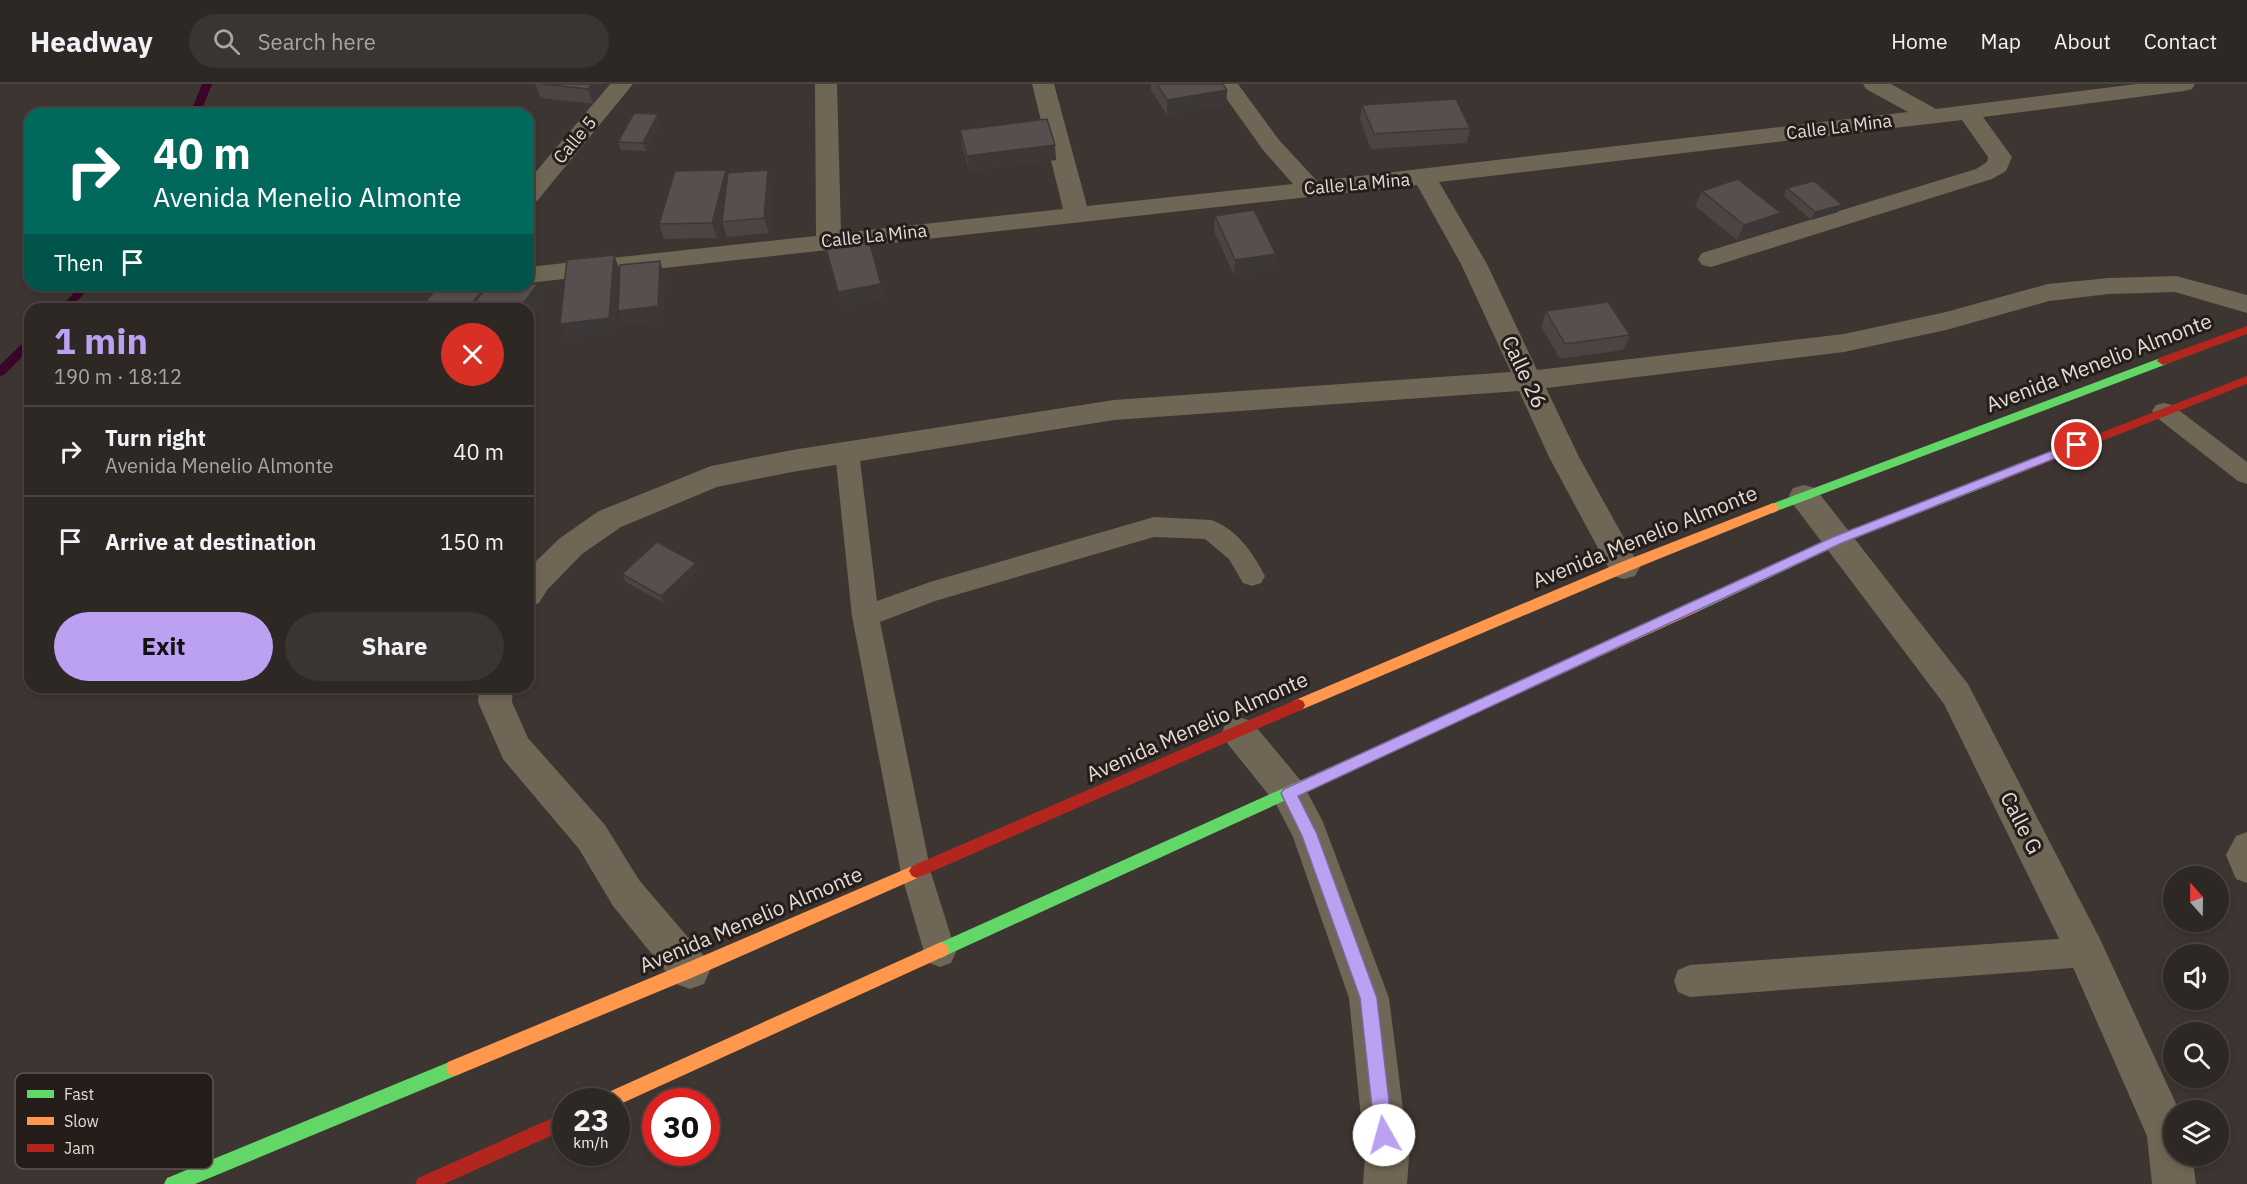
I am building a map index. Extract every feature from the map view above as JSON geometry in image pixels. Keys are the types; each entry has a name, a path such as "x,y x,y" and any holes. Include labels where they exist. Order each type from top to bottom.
{"street":[{"name":"Calle 5","path":"534,189 622,84"},
{"path":"825,84 829,241"},
{"path":"1043,84 1077,214"},
{"path":"1227,84 1271,146 1310,188"},
{"path":"1874,84 1932,116"},
{"name":"Calle La Mina","path":"534,274 1424,177 2184,84"},
{"path":"1711,259 1984,174 1998,166 2000,157 1968,112"},
{"name":"Calle 26","path":"1424,177 1474,264 1564,457 1624,567"},
{"path":"534,584 572,546 610,519 711,477 847,452 1114,410 1279,396 1527,381 1844,343 1946,321 2049,293 2109,286 2176,284 2247,304"},
{"name":"Avenida Menelio Almonte","path":"213,1167 690,970 1304,703 1624,567 1804,496 2247,330"},
{"path":"630,1091 1289,793 1838,540 2247,380"},
{"name":"Calle G","path":"1804,496 1956,694 2086,952 2168,1134 2174,1184"},
{"path":"496,693 495,702 515,748 592,837 626,893 690,970"},
{"path":"1239,732 1289,793 1310,834 1369,998 1387,1157 1385,1184"},
{"path":"424,1184 552,1126"},
{"name":"Avenida Menelio Almonte","path":"173,1184 209,1169"}],"lane":[{"path":"2164,411 2247,475"},
{"path":"847,452 865,616 916,873 939,952"},
{"path":"865,616 930,592 1154,527 1211,530 1238,552 1252,576"},
{"path":"2247,846 2241,855 2247,869"},
{"path":"1690,981 2086,952"}],"building":[{"path":"542,84 592,84 588,89"},
{"path":"1157,84 1223,84 1227,90 1167,100"},
{"path":"1456,99 1470,128 1374,134 1362,105"},
{"path":"634,113 658,114 643,143 618,142"},
{"path":"1047,119 1055,145 967,156 960,130"},
{"path":"726,170 712,223 659,224 675,171"},
{"path":"768,170 764,218 722,222 728,173"},
{"path":"1738,179 1781,213 1744,225 1702,191"},
{"path":"1814,181 1842,205 1815,212 1787,188"},
{"path":"1254,210 1276,254 1235,260 1215,216"},
{"path":"868,237 881,284 838,292 825,244"},
{"path":"614,255 609,318 560,324 567,260"},
{"path":"660,261 658,306 618,311 620,265"},
{"path":"435,291 482,291 472,303 424,303"},
{"path":"484,291 533,291 524,303 474,303"},
{"path":"1608,302 1630,335 1565,344 1546,311"},
{"path":"657,542 696,563 661,596 622,574"}],"waterway":[{"path":"197,108 207,84"},
{"path":"70,303 81,291"},
{"path":"0,372 24,349"}],"traffic: fast":[{"path":"1773,508 2163,361"},
{"path":"1692,608 1838,540 1999,477"},
{"path":"941,950 1397,743"},
{"path":"213,1167 454,1068"},
{"path":"173,1184 209,1169"}],"traffic: slow":[{"path":"1298,705 1624,567 1773,508"},
{"path":"1397,743 1692,608"},
{"path":"454,1068 690,970 917,871"},
{"path":"630,1091 941,950"}],"traffic: jam":[{"path":"2163,361 2247,330"},
{"path":"1999,477 2247,380"},
{"path":"917,871 1298,705"},
{"path":"424,1184 552,1126"}],"route":[{"path":"1384,1135 1369,998 1310,834 1289,793 1838,540 2077,445"}]}
